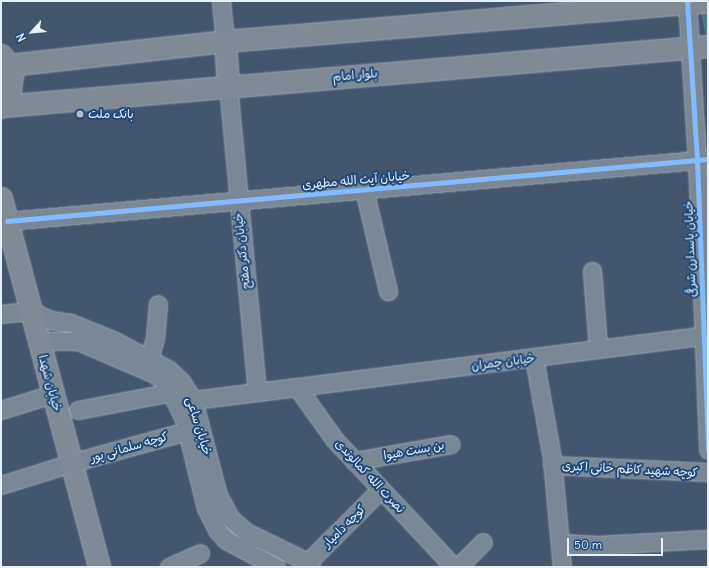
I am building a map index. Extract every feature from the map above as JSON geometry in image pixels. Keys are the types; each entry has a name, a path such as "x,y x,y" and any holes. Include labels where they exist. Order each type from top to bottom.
{"main road":[{"path":"1,107 12,87 5,60 225,40 693,2"},
{"path":"225,40 228,85"},
{"name":"بلوار امام","path":"1,107 228,85 700,47"},
{"name":"خیابان شهدا","path":"1,198 99,567"}],"street":[{"path":"221,1 225,40"},
{"name":"خیابان پاسدارن شرقی","path":"693,2 700,47 708,450"},
{"name":"خیابان دکتر مفتح","path":"228,85 237,201 257,392"},
{"name":"خیابان آیت الله مطهری","path":"6,221 703,159"},
{"path":"364,189 388,291"},
{"path":"592,271 598,347"},
{"path":"149,359 156,338 158,304"},
{"path":"1,314 30,311"},
{"name":"خیابان ساعی","path":"30,311 50,320 71,323 149,359 169,370 180,381 193,400 218,495 230,518 246,532 307,566"},
{"name":"خیابان چمران","path":"298,386 534,358 598,347 706,335"},
{"name":"خیابان ساعی","path":"38,341 78,340 155,374 172,392 184,418 206,508 217,530 226,540 276,567"},
{"path":"534,358 552,465 562,567"},
{"path":"193,400 298,386"},
{"name":"نصرت الله کمالوندی","path":"298,386 335,440 454,567"},
{"path":"78,410 172,392"},
{"path":"1,410 52,394"},
{"name":"کوچه سلمانی پور","path":"1,486 71,463 186,430"},
{"name":"بن بست هیوا","path":"354,461 451,444"},
{"name":"کوچه شهید کاظم خانی اکبری","path":"552,465 708,472"},
{"name":"کوچه دامیار","path":"307,566 381,489"},
{"path":"560,543 598,545 708,539"},
{"path":"458,567 483,542"},
{"path":"170,567 200,554"}],"shaded area":[{"path":"708,5 708,36 706,37 700,8"}],"cycle path":[{"path":"687,1 697,159 708,450"},
{"path":"7,221 708,159"}],"place":[{"name":"بانک ملت","path":"80,114"}]}
